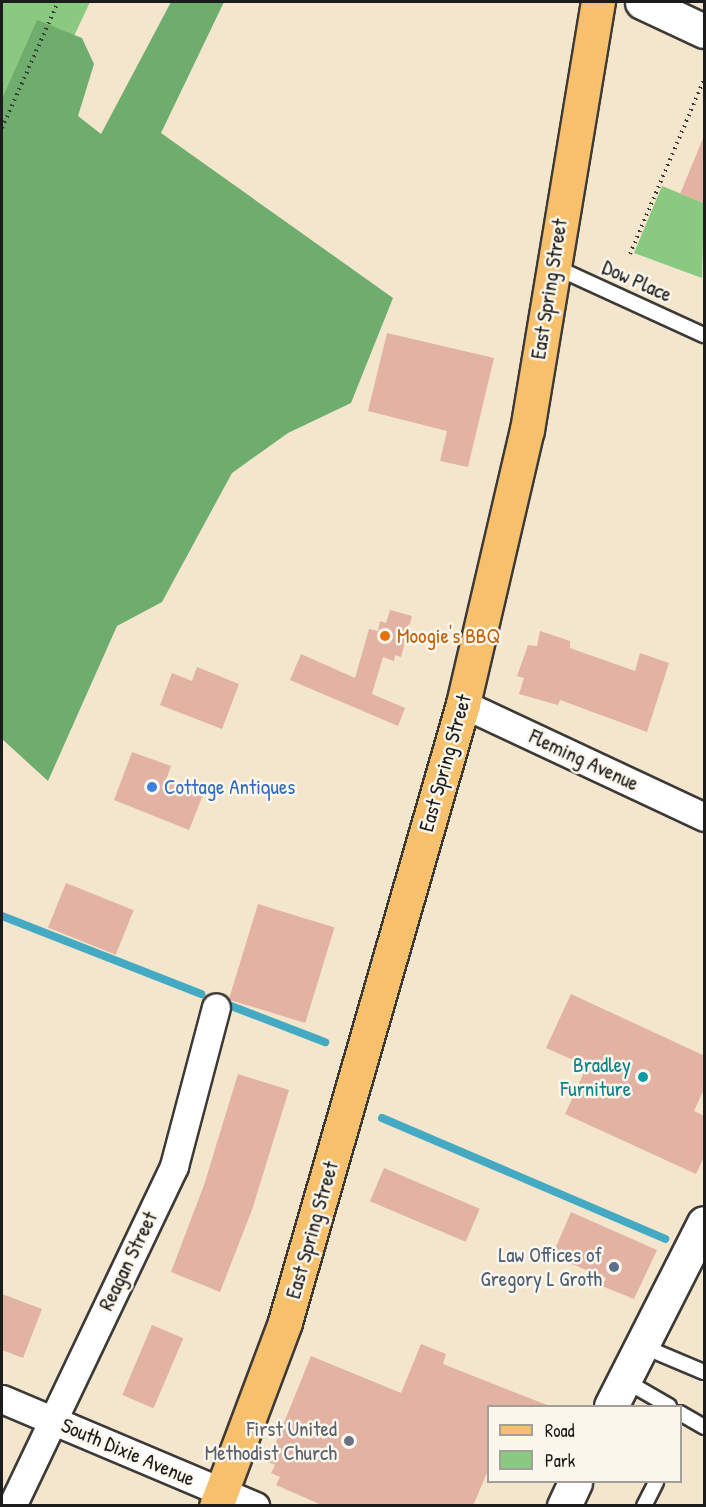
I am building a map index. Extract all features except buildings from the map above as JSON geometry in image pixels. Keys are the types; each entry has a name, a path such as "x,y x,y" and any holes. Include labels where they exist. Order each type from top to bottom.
{"main road":[{"name":"East Spring Street","path":"219,1498 285,1322 462,704 511,512 598,2"}],"street":[{"path":"642,2 705,31"},
{"name":"Fleming Avenue","path":"462,704 705,816"},
{"name":"Reagan Street","path":"12,1506 174,1166 216,1007"},
{"path":"618,1393 705,1223"},
{"name":"South Dixie Avenue","path":"2,1399 53,1420 219,1498 255,1506"},
{"path":"564,1506 575,1483"}],"lane":[{"name":"Dow Place","path":"552,266 705,335"},
{"path":"642,1346 705,1372"},
{"path":"618,1393 662,1405"},
{"path":"683,1420 705,1427"},
{"path":"644,1506 656,1483"}],"path":[{"path":"52,2 55,8"},
{"path":"2,128 58,2"},
{"path":"630,254 705,80"}],"green space":[{"path":"2,2 90,2 2,190"},
{"path":"171,2 224,2 161,133 393,298 351,403 288,433 232,473 162,602 117,626 48,781 2,739 2,99 37,20 82,38 94,64 78,116 101,134"},
{"path":"662,186 704,203 702,278 634,253"}],"waterway":[{"path":"2,916 201,994"},
{"path":"231,1006 325,1042"},
{"path":"382,1118 665,1239"}],"place":[{"name":"Moogie's BBQ","path":"385,636"},
{"name":"Cottage Antiques","path":"152,787"},
{"name":"Bradley Furniture","path":"643,1077"},
{"name":"Law Offices of Gregory L Groth","path":"614,1267"},
{"name":"First United Methodist Church","path":"349,1441"}]}
